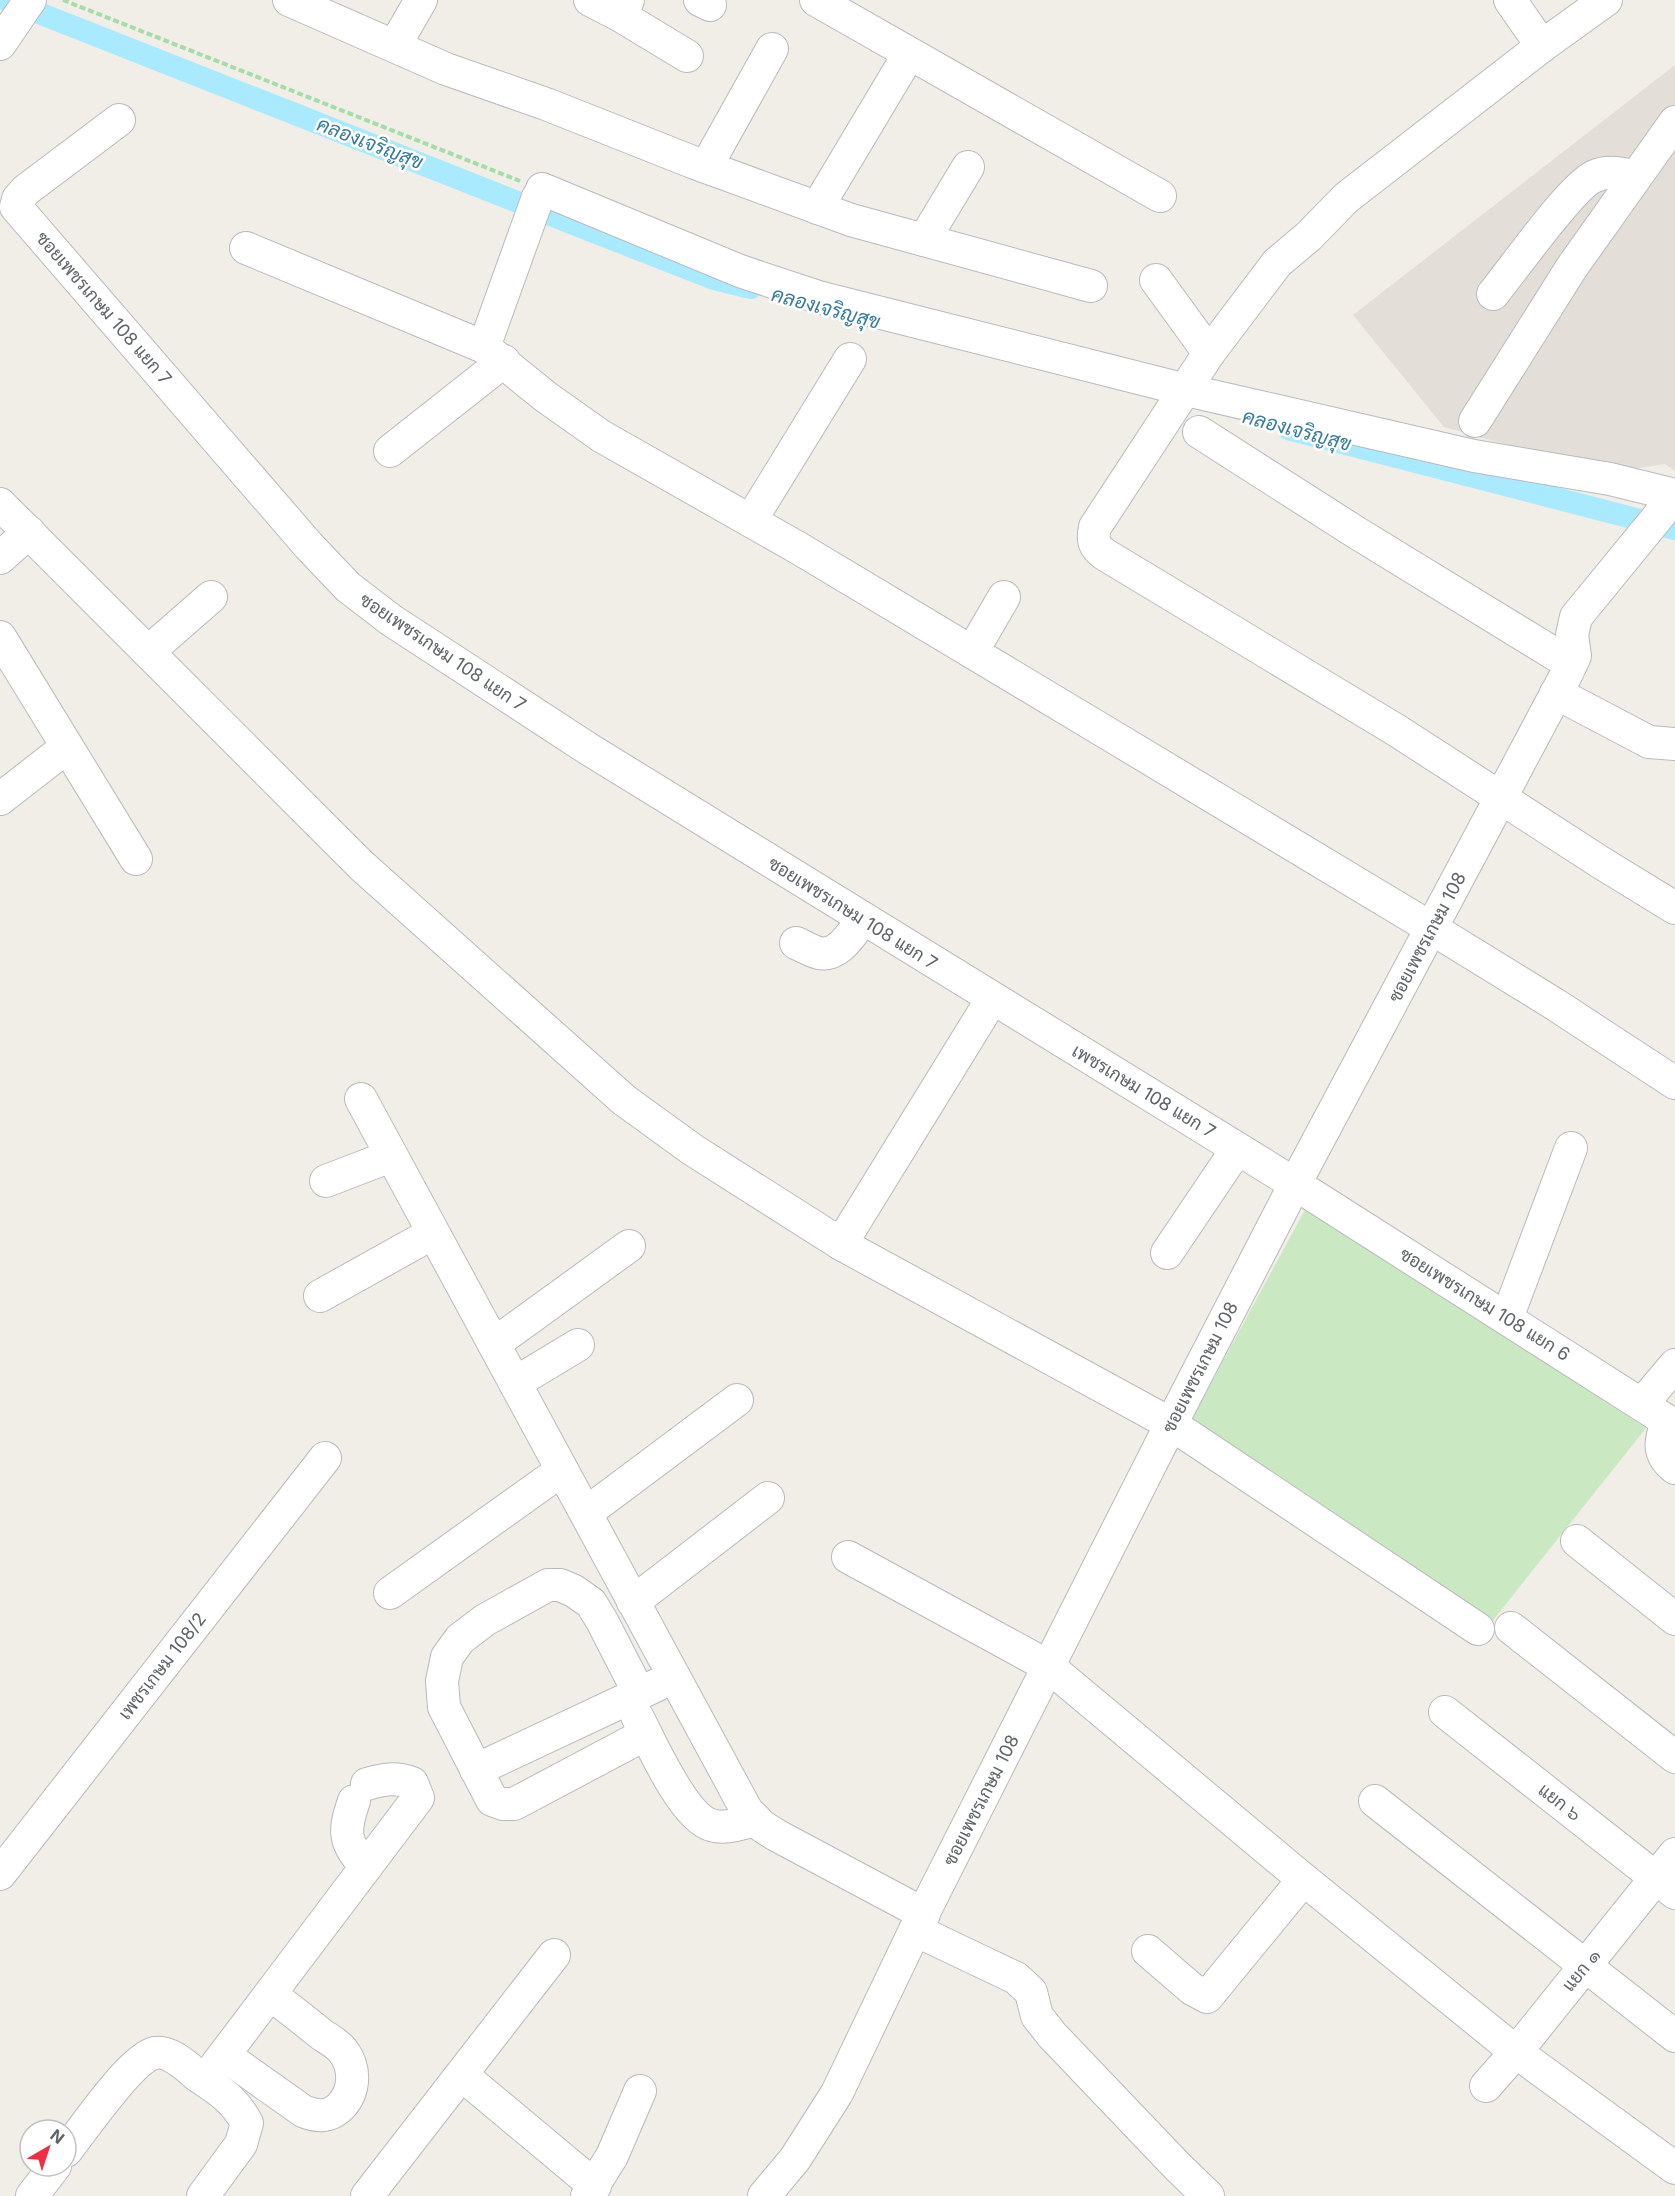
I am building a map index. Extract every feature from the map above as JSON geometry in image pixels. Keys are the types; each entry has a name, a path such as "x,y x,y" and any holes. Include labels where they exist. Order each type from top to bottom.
{"street":[{"path":"290,0 446,69 546,104 817,208 851,220 1091,286"},
{"path":"395,45 421,0"},
{"path":"590,0 624,8 687,56"},
{"path":"816,0 1160,195"},
{"path":"1510,0 1542,46"},
{"path":"1606,0 1542,46 1346,198 1309,236 1277,263 1209,353 1160,425 1095,527 1092,538 1095,547 1396,730 1675,908"},
{"path":"706,167 772,49"},
{"path":"817,208 909,54"},
{"name":"ซอยเพชรเกษม 108 แยก 7","path":"119,120 26,190 18,199 16,207 309,546 348,587 445,657 587,748 992,999"},
{"path":"1474,421 1572,267 1675,122"},
{"path":"924,240 968,167"},
{"path":"1493,294 1571,195 1592,176 1608,171 1636,176"},
{"path":"390,451 494,354 536,204 818,297 1183,394 1474,456 1617,480 1673,498"},
{"path":"246,248 494,354 546,397 601,436 751,520 1431,928 1556,1005 1675,1083"},
{"path":"1156,280 1209,353"},
{"path":"751,520 850,359"},
{"path":"1199,432 1357,534 1571,664"},
{"name":"ซอยเพชรเกษม 108","path":"764,2196 795,2159 837,2093 920,1922 1171,1424 1295,1184 1571,664 1575,656 1572,635 1576,617 1673,498"},
{"path":"0,504 362,866 624,1100 693,1150 841,1244 1171,1424 1478,1629"},
{"path":"0,558 28,532"},
{"path":"148,652 211,597"},
{"path":"972,652 1004,597"},
{"path":"0,637 136,859"},
{"path":"1556,693 1649,742 1675,744"},
{"path":"0,799 67,747"},
{"path":"796,943 818,952 829,953 840,948 863,919"},
{"path":"841,1244 992,999"},
{"name":"เพชรเกษม 108 แยก 7","path":"992,999 1295,1184"},
{"path":"361,1099 747,1811 776,1835 1016,1977 1031,1992 1037,2016 1052,2035 1208,2196"},
{"path":"1507,1318 1571,1148"},
{"path":"1167,1253 1238,1149"},
{"path":"326,1181 392,1156"},
{"name":"ซอยเพชรเกษม 108 แยก 6","path":"1295,1184 1671,1424"},
{"path":"320,1296 433,1233"},
{"path":"494,1344 629,1246"},
{"path":"515,1383 578,1345"},
{"path":"1642,1404 1675,1365"},
{"path":"586,1513 737,1400"},
{"path":"1671,1424 1661,1438 1662,1450 1666,1461 1675,1468"},
{"name":"เพชรเกษม 108/2","path":"0,1874 325,1458"},
{"path":"390,1593 562,1470"},
{"path":"633,1602 768,1498"},
{"path":"1577,1541 1675,1618"},
{"path":"848,1557 1048,1666 1303,1880 1516,2052 1675,2168"},
{"path":"646,1734 514,1804 503,1804 492,1800 444,1707 442,1681 447,1657 460,1639 486,1620 548,1585 560,1585 574,1591 591,1603 602,1621 634,1696 646,1734 672,1785 697,1816 709,1825 726,1827 756,1820"},
{"path":"1511,1628 1675,1757"},
{"path":"476,1770 674,1677"},
{"name":"แยก ๖","path":"1445,1712 1666,1886"},
{"path":"205,2080 366,1867 418,1798 412,1783 402,1779 381,1779 361,1792 348,1817 347,1838 351,1851 366,1867"},
{"path":"1375,1801 1675,2037"},
{"name":"แยก ๑","path":"1486,2086 1584,1966 1666,1886 1675,1854"},
{"path":"1148,1951 1192,1989 1207,1998 1303,1880"},
{"path":"384,2190 462,2075 554,1955"},
{"path":"224,2055 303,2111 316,2116 333,2114 343,2104 353,2079 351,2066 343,2050 270,1994"},
{"path":"78,2135 119,2081 139,2063 154,2053 170,2055 239,2107 247,2123 241,2144 202,2196"},
{"path":"462,2075 591,2191 612,2156 640,2091"},
{"path":"32,2196 46,2178"}],"path":[{"path":"63,0 536,204"}],"shaded area":[{"path":"1675,65 1675,471 1665,464 1608,473 1444,427 1353,315"}],"green space":[{"path":"1306,1208 1646,1428 1490,1624 1190,1422"}],"waterway":[{"name":"คลองเจริญสุข","path":"6,0 714,279 751,288"},
{"name":"คลองเจริญสุข","path":"1288,429 1675,529"}]}
